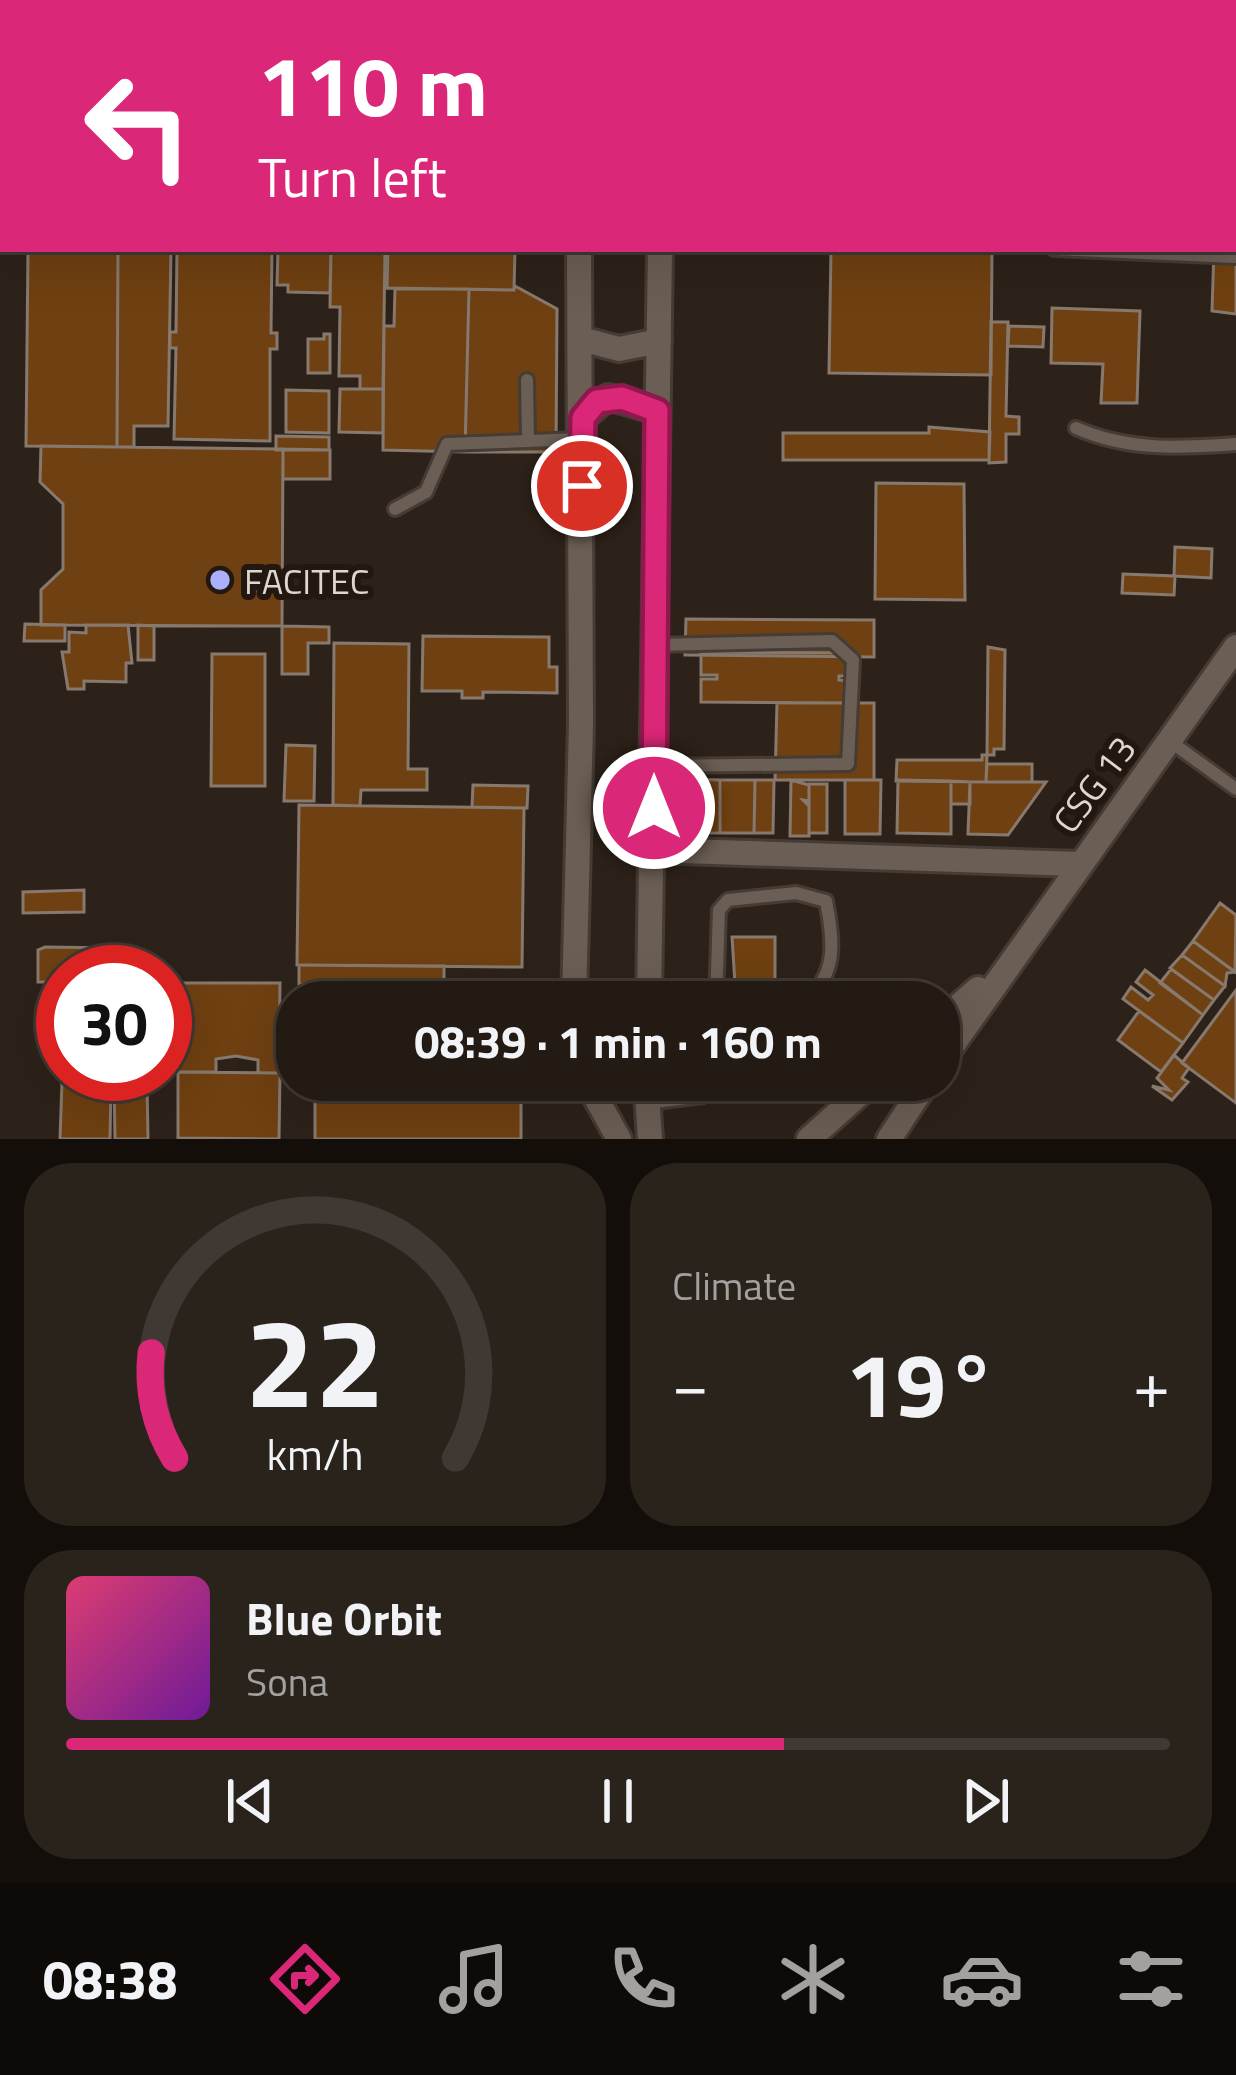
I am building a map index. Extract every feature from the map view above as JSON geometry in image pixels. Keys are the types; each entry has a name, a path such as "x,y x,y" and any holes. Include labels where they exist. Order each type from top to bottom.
{"street":[{"path":"574,981 582,428 579,252"},
{"path":"650,981 660,252"},
{"path":"581,339 619,349 659,341"},
{"path":"582,428 608,397 657,411"},
{"name":"CSG 13","path":"1006,963 1236,647"},
{"path":"654,850 1079,864"},
{"path":"960,1005 1006,963"},
{"path":"960,1032 1006,963"},
{"path":"598,1101 619,1139"},
{"path":"647,1101 650,1139"},
{"path":"809,1139 852,1101"},
{"path":"890,1139 914,1101"}],"lane":[{"path":"1122,252 1236,257"},
{"path":"527,380 528,440"},
{"path":"395,509 426,492 447,444 528,440 582,428"},
{"path":"1076,428 1109,442 1178,448 1236,444"},
{"path":"654,766 848,764 853,660 832,641 656,645"},
{"path":"1171,742 1236,789"},
{"path":"717,981 719,910 728,901 796,893 826,902 832,929 831,967 824,981"}],"building":[{"path":"28,252 118,252 117,447 26,446"},
{"path":"118,252 171,252 168,426 134,426 134,447 117,447"},
{"path":"177,252 272,252 271,333 277,333 277,349 270,349 270,441 174,439 176,348 170,348 170,332 176,332"},
{"path":"278,252 331,252 330,293 288,292 288,285 277,285"},
{"path":"331,252 385,252 383,389 360,389 360,376 339,376 340,307 330,307"},
{"path":"388,252 515,252 514,290 387,288"},
{"path":"831,252 992,252 991,375 829,373"},
{"path":"1214,252 1236,252 1236,314 1212,311"},
{"path":"515,286 557,309 556,452 465,452 469,289 514,290"},
{"path":"395,289 469,289 465,452 383,450 384,326 394,326"},
{"path":"1052,308 1140,311 1137,403 1101,403 1103,364 1051,363"},
{"path":"991,322 1008,322 1006,416 1019,417 1019,434 1006,434 1006,462 989,463"},
{"path":"1009,326 1044,327 1043,347 1008,346"},
{"path":"324,334 330,334 330,373 308,373 308,339 324,339"},
{"path":"340,389 383,389 383,433 339,432"},
{"path":"286,390 329,391 329,433 286,432"},
{"path":"929,427 990,432 989,460 783,460 783,433 929,433"},
{"path":"276,436 329,437 329,450 276,450"},
{"path":"41,446 283,449 282,626 41,625 41,590 63,569 63,504 40,482"},
{"path":"283,449 330,450 330,479 283,479"},
{"path":"876,483 964,484 965,600 875,599"},
{"path":"1175,547 1212,549 1211,578 1174,576"},
{"path":"1123,574 1175,576 1174,595 1122,593"},
{"path":"686,619 874,620 874,657 685,655"},
{"path":"25,624 65,625 65,641 24,641"},
{"path":"86,625 128,625 132,663 126,663 126,682 84,681 84,689 68,689 62,652 69,652 69,632 86,633"},
{"path":"138,625 154,626 154,660 138,660"},
{"path":"282,626 329,627 329,643 308,643 308,674 282,674"},
{"path":"423,636 549,637 549,667 557,667 557,693 483,692 483,698 462,698 462,691 422,691"},
{"path":"334,643 409,644 408,769 427,769 427,790 361,790 360,806 333,805"},
{"path":"988,647 1005,650 1004,749 994,749 994,755 987,755"},
{"path":"701,652 855,653 855,676 839,676 839,680 855,681 855,703 701,702 701,679 717,679 717,675 701,675"},
{"path":"212,654 265,654 265,786 211,786"},
{"path":"777,703 874,703 874,780 775,780"},
{"path":"286,745 315,746 314,801 284,801"},
{"path":"987,755 986,782 896,781 897,760 982,760"},
{"path":"987,764 1032,764 1032,782 986,782"},
{"path":"684,779 720,780 720,833 684,833"},
{"path":"720,780 755,780 754,833 720,833"},
{"path":"755,780 774,780 773,833 754,833"},
{"path":"791,780 809,785 809,801 803,800 809,806 809,836 790,836"},
{"path":"845,780 881,780 880,834 845,834"},
{"path":"898,780 951,781 951,834 897,833"},
{"path":"951,781 970,782 970,804 951,804"},
{"path":"970,782 1046,782 1008,835 968,834"},
{"path":"809,784 827,784 827,833 809,833"},
{"path":"473,785 528,786 527,808 472,807"},
{"path":"299,805 524,808 522,967 297,965"},
{"path":"84,890 84,912 23,913 23,892"},
{"path":"1220,903 1236,915 1235,972 1193,941"},
{"path":"732,937 775,937 775,981 735,981"},
{"path":"1193,941 1235,972 1227,973 1225,986 1182,955"},
{"path":"1182,955 1225,986 1214,1000 1170,968"},
{"path":"299,965 444,966 444,981 299,981"},
{"path":"1171,969 1214,1000 1203,1015 1160,983"},
{"path":"1145,970 1203,1015 1183,1043 1123,999 1131,987 1148,1000 1153,995 1136,982"},
{"path":"192,983 276,983 276,1073 258,1073 258,1060 236,1056 216,1059 216,1072 192,1072"},
{"path":"1236,990 1236,1103 1182,1063"},
{"path":"1139,1011 1183,1043 1161,1072 1118,1040"},
{"path":"1174,1055 1189,1068 1182,1078 1188,1082 1172,1100 1152,1086 1169,1090 1157,1078"},
{"path":"192,1072 276,1073 279,1139 178,1138 178,1101 192,1101"},
{"path":"61,1101 111,1101 110,1139 60,1139"},
{"path":"114,1101 147,1101 148,1139 115,1139"},
{"path":"315,1101 521,1101 521,1139 315,1139"}],"place":[{"name":"FACITEC","path":"220,580"}],"route":[{"path":"582,486 583,418 597,401 622,398 657,411 654,808"}]}
